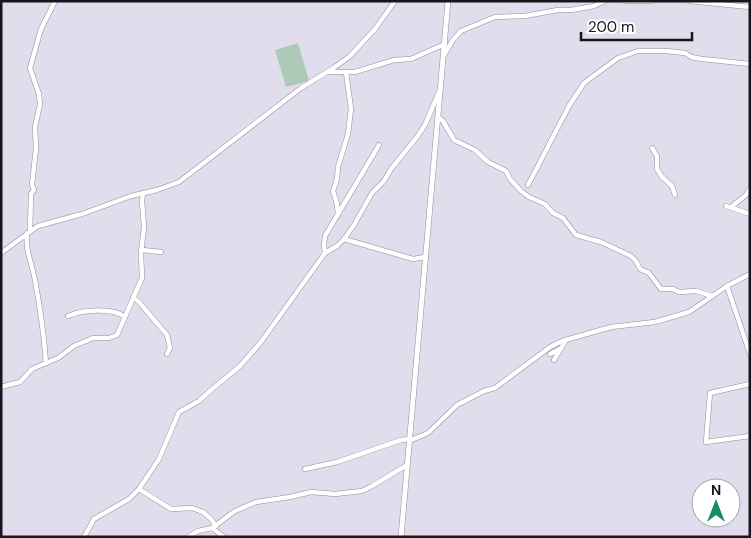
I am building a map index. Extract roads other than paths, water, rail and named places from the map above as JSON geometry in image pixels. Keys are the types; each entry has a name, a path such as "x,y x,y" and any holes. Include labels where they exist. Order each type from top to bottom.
{"street":[{"path":"46,362 41,316 27,246 31,194 34,190 32,185 36,137 35,127 40,104 39,94 30,68 41,29 56,1"},
{"path":"1,254 38,226 82,214 179,182 302,88 329,72 350,56 375,29 395,1"},
{"path":"401,537 438,117 442,50 448,1"},
{"path":"329,72 355,72 394,60 411,60 442,50 461,31 494,17 525,16 558,10 571,10 594,6 605,1"},
{"path":"626,1 652,1"},
{"path":"689,1 750,7"},
{"path":"442,50 453,40"},
{"path":"528,185 569,106 584,83 618,58 638,51 666,51 685,53 691,57 702,59 750,64"},
{"path":"338,215 338,204 333,191 348,134 351,109 346,72"},
{"path":"84,537 94,519 122,503 140,489 159,459 181,410 199,402 240,366 261,342 325,253 337,246 344,238 354,225 372,193 384,181 391,169 418,137 440,89"},
{"path":"438,117 443,121 454,140 475,150 488,162 506,171 510,179 521,191 529,197 546,204 553,213 563,218 576,235 601,242 631,256 640,269 649,273 662,289 673,289 679,292 696,291 712,296"},
{"path":"325,253 324,241 379,144"},
{"path":"652,148 657,156 657,169 662,177 672,186 675,195"},
{"path":"750,188 746,195 728,207 750,214"},
{"path":"1,387 20,382 32,369 58,358 72,347 93,338 116,336 123,315 127,311 142,278 144,234 142,200 144,193"},
{"path":"344,238 413,259 425,257"},
{"path":"142,250 161,252"},
{"path":"305,469 337,462 428,433 457,405 484,391 495,388 550,347 566,340 611,327 654,322 689,312 727,286 750,274"},
{"path":"727,286 750,354"},
{"path":"133,297 140,302 168,336 170,348 167,354"},
{"path":"68,316 83,312 103,311 123,315"},
{"path":"554,360 566,340"},
{"path":"550,354 560,350"},
{"path":"750,384 710,394 706,442 750,436"},
{"path":"188,537 198,531 214,527 235,511 256,502 311,492 340,494 362,491 407,465"},
{"path":"140,489 171,510 192,508 203,512 211,519 214,527 224,537"}]}
